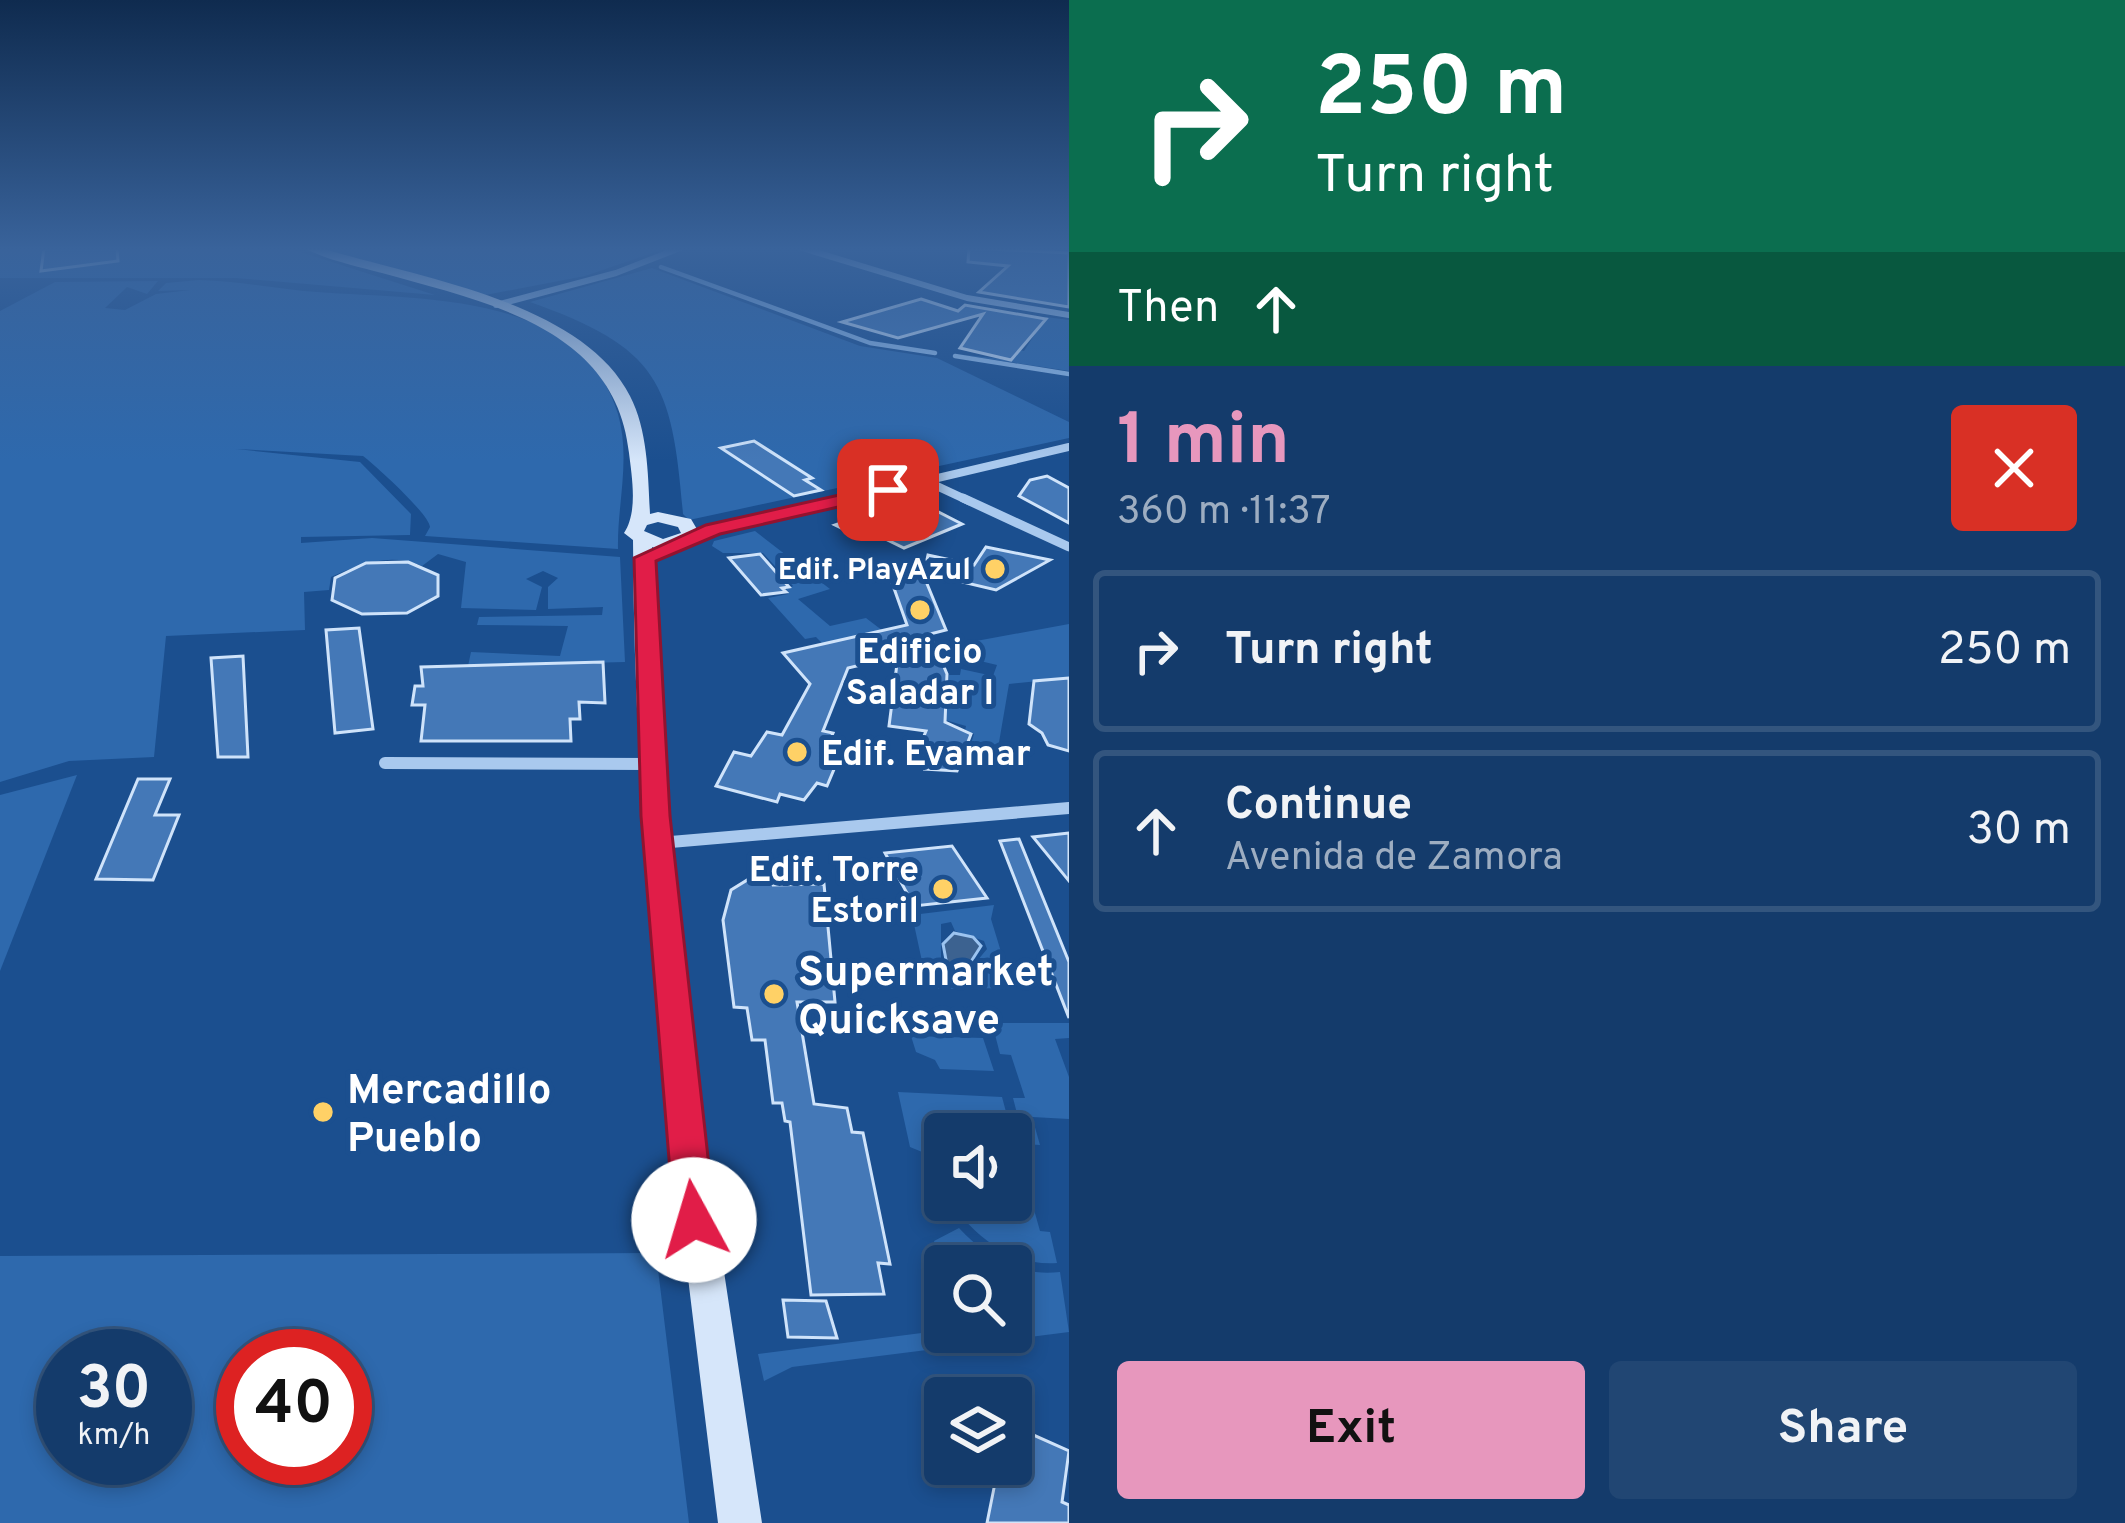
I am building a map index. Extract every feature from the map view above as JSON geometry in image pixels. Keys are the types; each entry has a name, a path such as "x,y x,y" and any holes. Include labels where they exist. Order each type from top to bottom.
{"street":[{"path":"532,319 557,329 609,371 634,430 647,534 652,764 694,1220 740,1523"},
{"path":"647,534 683,526 714,529 1069,447"},
{"path":"926,481 1069,548"},
{"path":"647,534 683,526"},
{"path":"385,763 652,764"},
{"path":"659,843 1069,808"}],"shaded area":[{"path":"0,319 520,319 570,344 599,373 622,431 618,549 425,536 430,527 421,512 363,456 236,449 360,462 411,514 410,535 301,537 301,543 372,538 620,557 625,662 468,666 471,652 560,656 568,626 477,625 479,617 602,615 603,607 548,609 548,587 558,578 543,571 526,579 542,587 536,610 461,608 466,562 438,554 422,566 375,561 331,577 329,590 304,592 305,630 166,636 154,757 69,761 0,782"},
{"path":"573,319 788,319 860,346 937,358 1069,422 1069,438 689,520 683,514 673,432 664,401 633,355"},
{"path":"1045,319 1069,320 1069,371 956,354 1011,360 1018,350 1024,351"},
{"path":"755,531 830,589 798,599 830,626 866,618 883,631 823,644 816,637 805,639 768,598 788,594 786,589 793,586 763,553 723,553 712,546 714,541"},
{"path":"1069,624 1069,678 1009,684 997,754 970,747 974,734 965,731 966,726 945,720 949,675 960,675 961,669 993,676 997,665 955,655 949,646"},
{"path":"77,775 0,971 0,795"},
{"path":"994,905 991,919 1012,988 928,989 912,915","holes":["951,922 955,931 984,941 987,949 977,961 981,974 976,980 958,979 941,962 941,924"]},
{"path":"954,933 973,937 981,946 972,960 977,969 973,977 961,977 947,965 943,944"},
{"path":"992,1023 1069,1023 1069,1038 1055,1039 1069,1077 1069,1119 1017,1113 1013,1098 1025,1098 1011,1055 1000,1054"},
{"path":"911,1036 983,1038 994,1071 940,1069 935,1060 916,1052"},
{"path":"898,1092 1002,1097 1006,1113 924,1113 924,1153 910,1147"},
{"path":"1032,1117 1040,1145 1032,1144"},
{"path":"1032,1203 1040,1231 1050,1232 1057,1263 1032,1261 1032,1245 994,1245 966,1221 1032,1221"},
{"path":"959,1228 977,1245 935,1245 934,1241"},
{"path":"656,1253 689,1523 0,1523 0,1256"},
{"path":"1032,1271 1060,1272 1069,1332 1032,1337"},
{"path":"924,1333 924,1350 792,1367 764,1381 758,1354"}],"building":[{"path":"852,319 965,319 898,338 842,322"},
{"path":"980,319 1046,319 1011,360 960,348"},
{"path":"754,441 812,478 805,480 821,490 794,496 721,448"},
{"path":"1047,476 1069,488 1069,523 1019,496 1030,480"},
{"path":"919,502 962,524 904,548 873,533 862,538 835,525 860,516 870,520"},
{"name":"Edif. PlayAzul","path":"986,547 1050,560 996,590 924,573 928,555 974,565"},
{"path":"760,554 789,587 782,588 786,592 761,595 729,558"},
{"path":"408,562 438,575 438,596 407,613 362,614 332,600 335,578 366,563"},
{"path":"902,563 923,574 946,630 930,634 947,674 945,722 971,734 957,771 925,769 927,763 914,760 926,731 889,726 898,656 848,668 823,731 833,733 825,751 840,755 827,786 817,783 804,800 780,794 777,802 716,786 734,752 751,756 767,732 782,735 810,684 783,653 907,625 890,577"},
{"path":"359,628 373,729 335,733 326,630"},
{"path":"243,656 248,757 218,757 211,658"},
{"path":"603,662 605,703 579,702 580,719 570,719 571,741 421,741 425,705 412,705 415,686 423,686 421,667"},
{"path":"1069,678 1069,751 1048,745 1042,733 1029,724 1034,681"},
{"path":"138,779 170,779 155,815 179,815 153,880 96,879"},
{"path":"1069,833 1069,881 1033,837"},
{"path":"1019,839 1069,962 1069,1018 1000,841"},
{"path":"952,846 987,898 914,906 885,853"},
{"path":"765,869 773,885 824,884 835,1002 797,1002 814,1104 847,1108 852,1132 863,1133 890,1264 878,1263 884,1294 811,1295 790,1122 785,1121 782,1103 773,1103 765,1040 752,1040 747,1008 734,1007 723,920 731,890"},
{"path":"783,1300 826,1301 837,1338 788,1337"},
{"path":"1032,1434 1069,1451 1062,1502 1069,1505 1069,1523 987,1523 995,1485 1032,1485"}],"waterway":[{"path":"804,319 870,343 935,353"},
{"path":"955,356 1069,374"}],"place":[{"name":"Edif. PlayAzul","path":"995,569"},
{"name":"Edificio Saladar I","path":"920,610"},
{"name":"Edif. Evamar","path":"797,752"},
{"name":"Edif. Torre Estoril","path":"943,889"},
{"name":"Supermarket Quicksave","path":"774,994"},
{"name":"Mercadillo Pueblo","path":"323,1112"}],"route":[{"path":"694,1220 652,764 645,558 714,529 888,490"}]}
